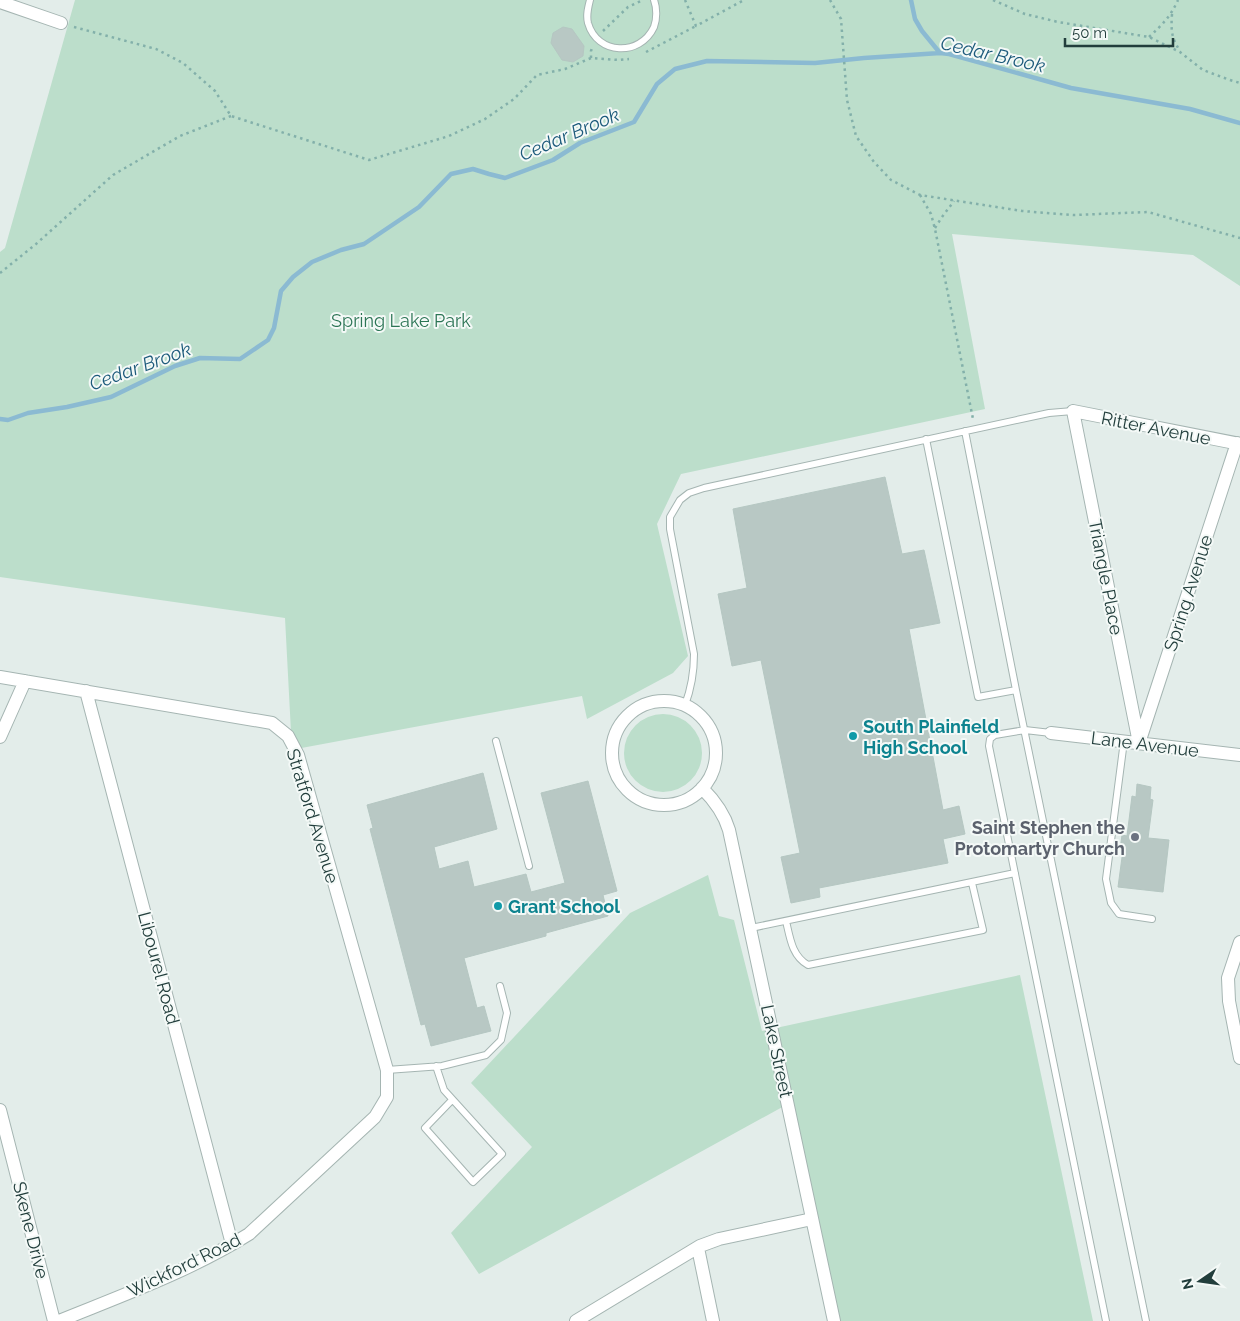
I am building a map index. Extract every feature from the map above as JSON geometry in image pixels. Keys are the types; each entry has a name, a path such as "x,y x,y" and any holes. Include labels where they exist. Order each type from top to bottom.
{"street":[{"path":"0,2 61,23"},
{"name":"Ritter Avenue","path":"1073,411 1238,444"},
{"name":"Triangle Place","path":"1073,411 1139,743"},
{"name":"Spring Avenue","path":"1139,743 1238,444"},
{"name":"Stratford Avenue","path":"0,677 272,723 288,736 298,755 387,1070 387,1097"},
{"path":"0,737 25,681"},
{"name":"Libourel Road","path":"86,691 232,1244"},
{"path":"667,701 684,705 695,711 705,721 712,734 716,748 711,777 691,798 681,802 670,805 658,805 637,798 621,782 613,761 612,749 614,738 619,728 628,716 639,707 653,702 667,701"},
{"name":"Lane Avenue","path":"1051,733 1240,755"},
{"name":"Lake Street","path":"702,788 714,800 727,821 834,1321"},
{"path":"1240,942 1228,978 1229,1001 1240,1058"},
{"name":"Wickford Road","path":"59,1321 158,1280 232,1244 248,1234 375,1117 387,1097"},
{"name":"Skene Drive","path":"0,1110 54,1321"},
{"path":"576,1321 698,1248 719,1239 812,1219"},
{"path":"698,1248 713,1321"}],"lane":[{"path":"590,0 587,10 588,24 597,38 604,44 616,48 629,48 641,43 650,34 656,22 654,0"},
{"path":"684,705 694,674 694,654 670,530 670,517 680,500 689,493 704,488 926,439 1049,413 1073,411"},
{"path":"965,431 1016,690 1146,1321"},
{"path":"926,439 978,698 1016,690"},
{"path":"1051,733 1025,730 995,735 990,739 988,746 1106,1321"},
{"path":"496,741 529,866"},
{"path":"1124,741 1106,879 1111,904 1119,914 1152,919"},
{"path":"751,928 1015,873"},
{"path":"786,921 793,950 808,965 983,930 972,883"},
{"path":"387,1070 442,1066 486,1054 501,1040 507,1013 500,986"},
{"path":"436,1066 444,1090 502,1154 473,1182 425,1128 452,1100"}],"path":[{"path":"591,58 591,50 597,38 628,7 643,0"},
{"path":"685,0 696,26"},
{"path":"646,52 744,0"},
{"path":"830,0 841,19 847,100 856,136 874,162 891,180 920,195 1022,211 1073,216 1148,212 1240,238"},
{"path":"993,0 1025,14 1058,22 1149,37 1180,52 1203,70 1240,83"},
{"path":"1005,0 1005,5"},
{"path":"1149,37 1162,25 1178,0"},
{"path":"1172,12 1171,31 1174,42 1180,52"},
{"path":"61,23 156,49 183,63 216,92 231,116"},
{"path":"0,273 36,244 113,175 180,136 231,116 369,160 449,136 485,119 514,99 537,75 565,69 591,58 619,60 633,58"},
{"path":"920,195 935,229 975,429"},
{"path":"935,229 954,201"}],"green space":[{"name":"Spring Lake Park","path":"75,0 1240,0 1240,286 1193,255 952,234 985,409 681,474 657,524 688,656 673,673 587,719 582,696 296,749 291,732 285,618 0,577 0,252 5,248"},
{"path":"663,714 678,717 690,726 699,738 702,753 699,768 690,780 678,789 663,792 648,789 636,780 627,768 624,753 627,738 636,726 648,717"},
{"path":"708,875 719,916 734,920 762,1031 1020,975 1093,1321 832,1321 786,1105 479,1274 451,1233 532,1147 471,1083 630,913"}],"building":[{"path":"563,27 572,29 584,46 583,56 573,62 562,60 551,43 553,33"},
{"name":"South Plainfield High School","path":"885,477 902,554 924,550 940,623 909,629 943,810 959,806 965,834 943,839 948,863 819,888 820,897 791,903 781,857 800,853 761,660 732,666 718,594 747,588 733,509"},
{"name":"Grant School","path":"483,773 497,829 434,847 439,869 468,861 474,887 526,874 531,892 565,883 541,793 588,781 617,891 603,895 608,916 546,933 546,936 464,958 477,1008 484,1006 491,1031 431,1046 425,1024 421,1025 370,829 373,828 367,805"},
{"name":"Saint Stephen the Protomartyr Church","path":"1137,784 1151,787 1150,799 1153,800 1148,838 1169,840 1163,892 1118,887 1123,850 1120,850 1122,835 1127,836 1132,796 1136,797"}],"waterway":[{"path":"911,0 915,19 940,53"},
{"name":"Cedar Brook","path":"0,419 8,420 28,413 111,397 175,366 200,358 240,359 268,340 274,328 281,291 293,277 312,262 341,250 364,244 419,207 451,174 473,169 505,178 553,160 580,143 634,122 657,84 675,69 707,61 815,63 864,58 949,54 1071,88 1190,109 1240,123"}],"place":[{"name":"South Plainfield High School","path":"853,736"},
{"name":"Saint Stephen the Protomartyr Church","path":"1135,837"},
{"name":"Grant School","path":"498,906"}]}
